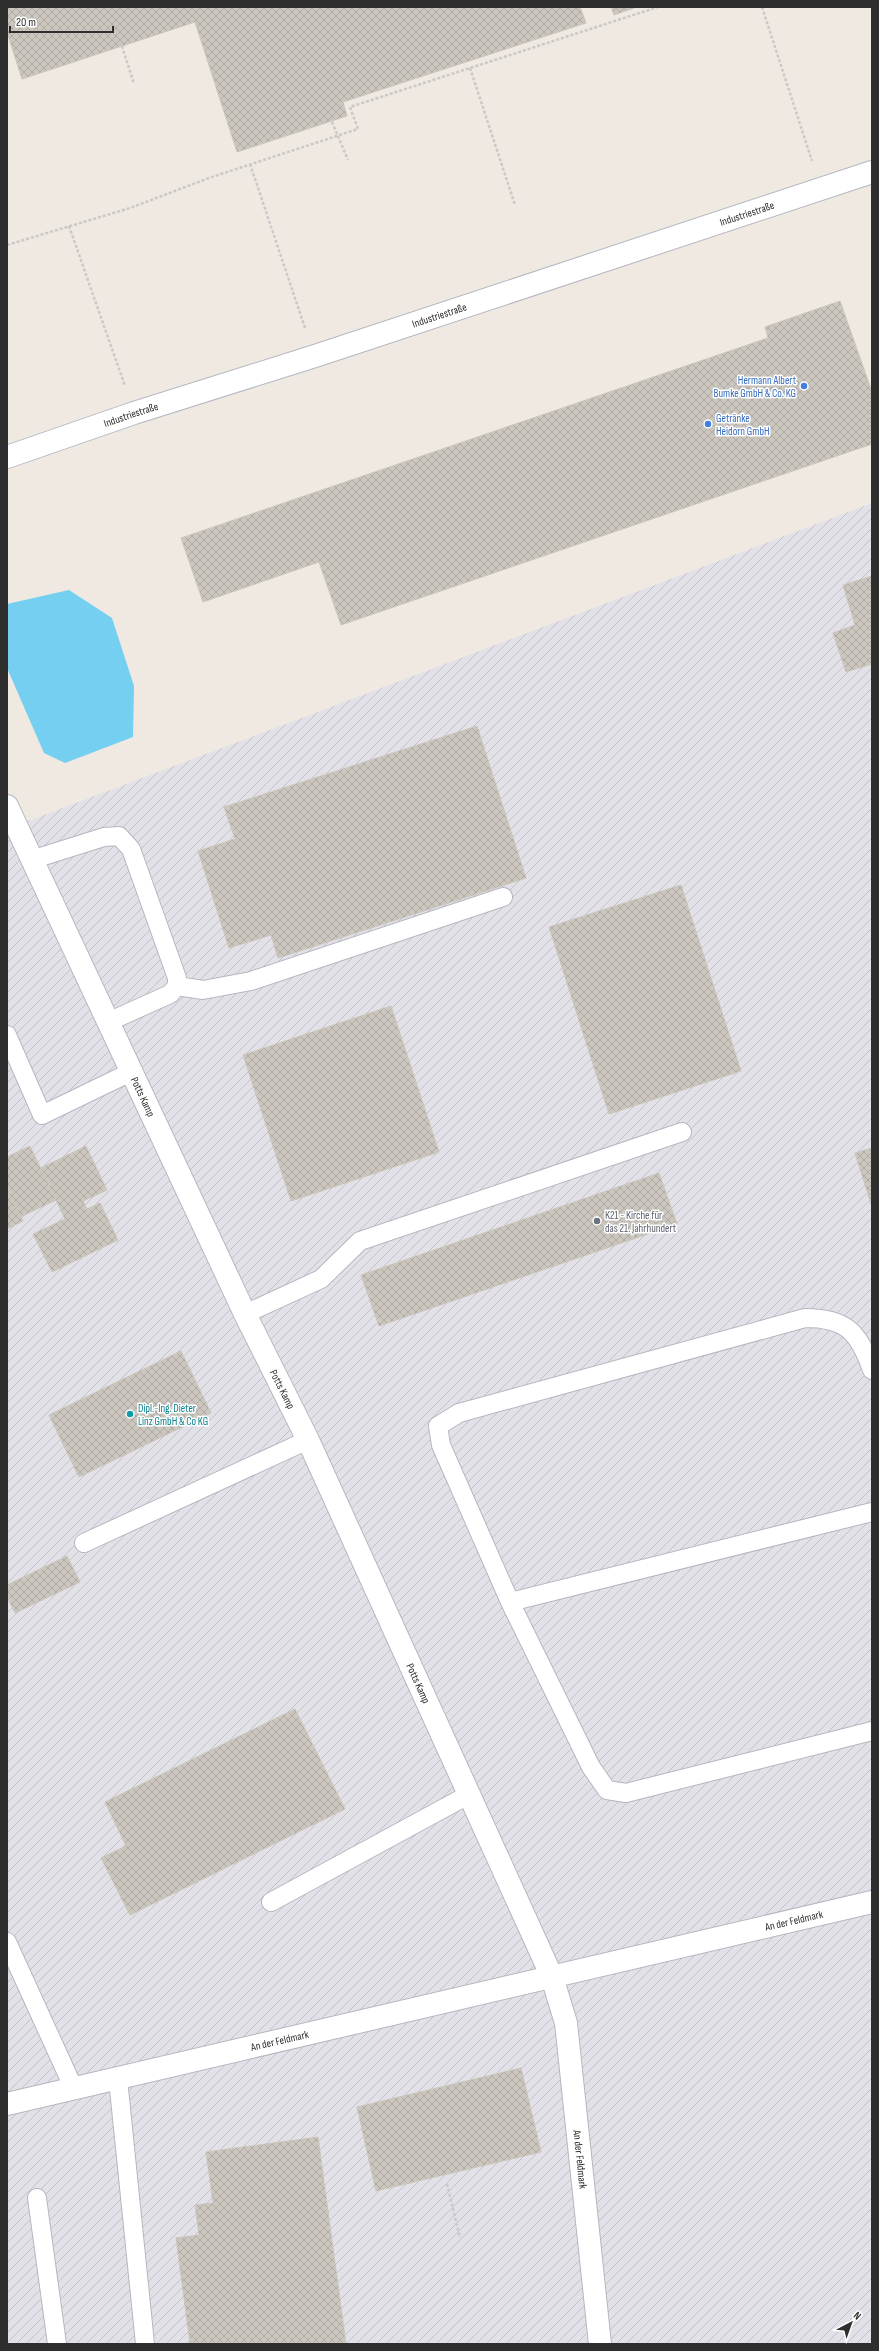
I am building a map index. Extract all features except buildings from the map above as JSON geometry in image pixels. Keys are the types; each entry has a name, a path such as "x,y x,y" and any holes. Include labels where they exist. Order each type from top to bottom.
{"street":[{"name":"Industriestraße","path":"7,457 134,413 316,356 872,172"},
{"name":"Potts Kamp","path":"7,806 108,1022 133,1071 245,1314 308,1440 552,1977"},
{"name":"An der Feldmark","path":"7,2104 872,1902"},
{"name":"An der Feldmark","path":"552,1977 566,2023 600,2344"}],"lane":[{"path":"31,860 104,837 119,836 131,849 177,978 177,986 170,994 108,1022"},
{"path":"177,986 203,990 251,981 503,897"},
{"path":"7,1035 42,1115 133,1071"},
{"path":"245,1314 321,1279 360,1241 682,1132"},
{"path":"872,1370 863,1346 847,1327 823,1318 806,1318 459,1413 438,1426 441,1445 510,1602 591,1768 607,1790 626,1793 872,1731"},
{"path":"84,1543 308,1440"},
{"path":"510,1602 872,1512"},
{"path":"271,1902 470,1794"},
{"path":"7,1942 74,2089"},
{"path":"118,2079 145,2344"},
{"path":"37,2198 57,2344"}],"path":[{"path":"7,246 130,208 250,164 358,129 350,107 658,7"},
{"path":"762,7 822,188"},
{"path":"122,46 134,84"},
{"path":"470,68 515,206"},
{"path":"332,122 348,160"},
{"path":"250,164 316,356"},
{"path":"69,226 134,413"},
{"path":"447,2184 460,2238"}],"shaded area":[{"path":"872,503 872,2344 7,2344 7,829"}],"water":[{"path":"69,590 112,618 134,686 133,737 65,763 44,753 7,668 7,604"}],"place":[{"name":"Hermann Albert Bumke GmbH & Co. KG","path":"804,386"},
{"name":"Getränke Heidorn GmbH","path":"708,424"},
{"name":"K21 - Kirche für das 21. Jahrhundert","path":"597,1221"},
{"name":"Dipl.-Ing. Dieter Linz GmbH & Co KG","path":"130,1414"}]}
